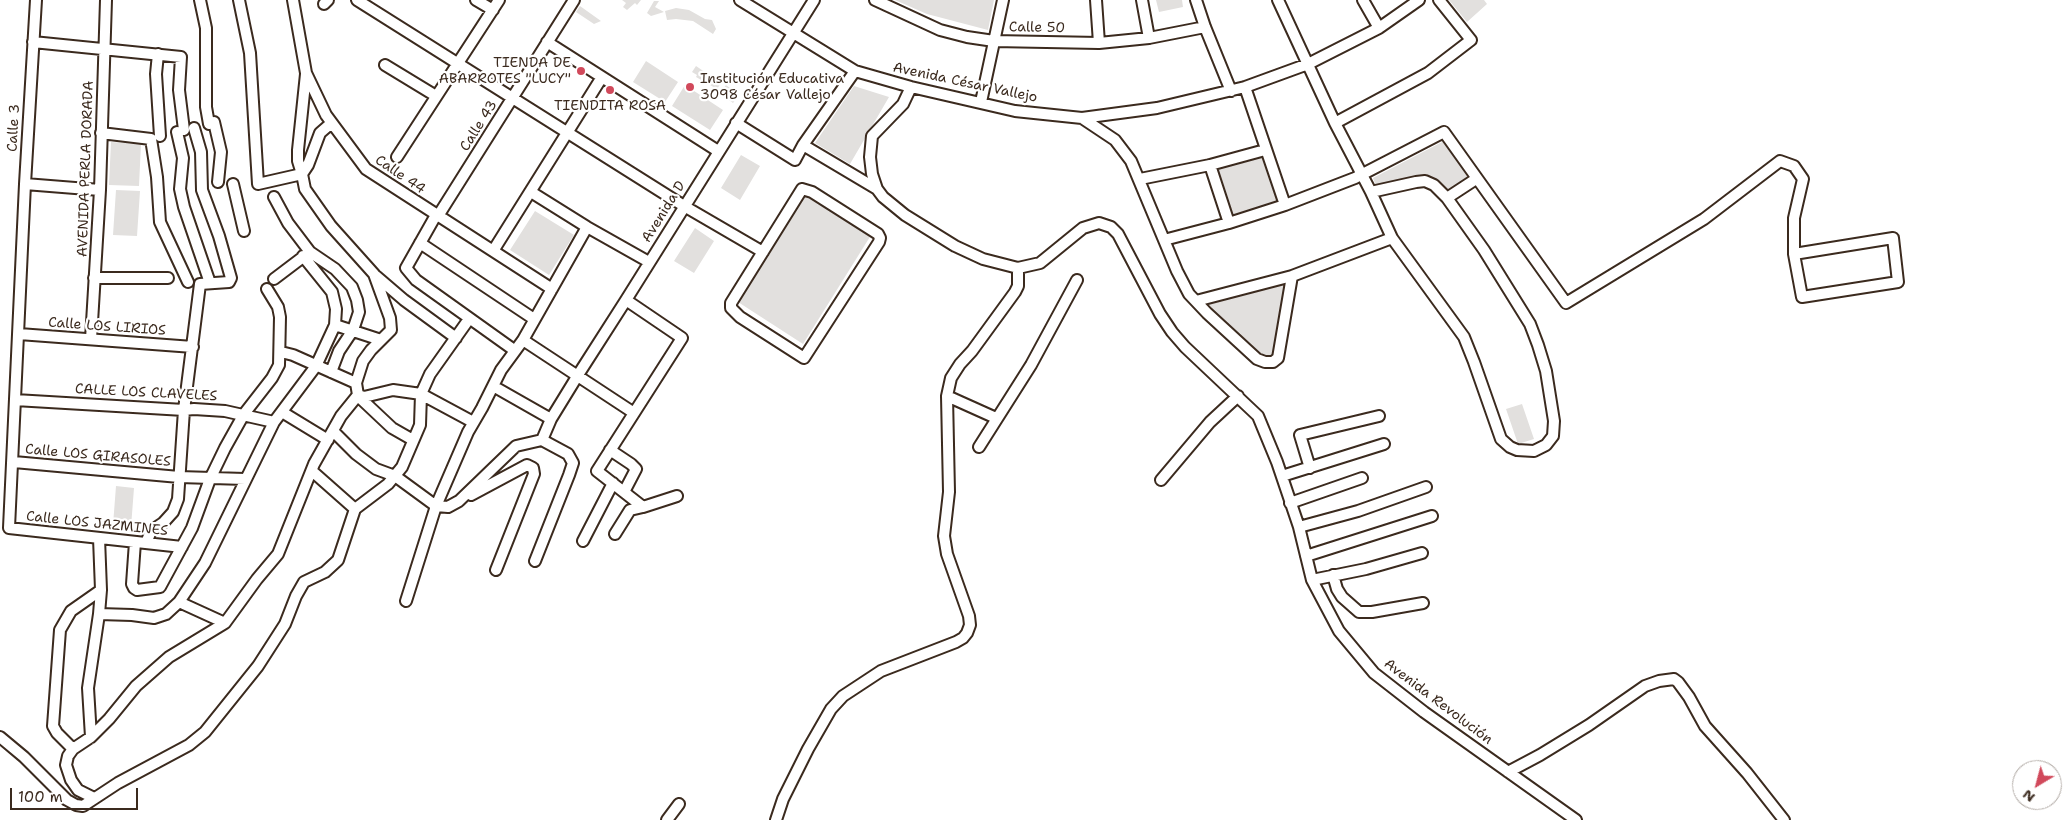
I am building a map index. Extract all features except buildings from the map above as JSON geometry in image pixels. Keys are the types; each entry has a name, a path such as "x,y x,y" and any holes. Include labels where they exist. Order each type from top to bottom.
{"street":[{"name":"Calle 3","path":"9,528 14,462 25,184 36,0"},
{"name":"AVENIDA PERLA DORADA","path":"91,339 100,190 106,0"},
{"path":"200,0 206,28 206,107 221,152 218,182"},
{"path":"239,0 250,53 258,184 302,174 320,133 328,126 334,126"},
{"name":"Calle 44","path":"293,0 306,73 326,115 366,168 437,216 552,289"},
{"path":"357,0 684,206 763,252"},
{"path":"476,0 492,10"},
{"path":"396,157 499,0"},
{"name":"Calle 43","path":"469,319 416,280 406,268 420,242 574,0"},
{"name":"Avenida César Vallejo","path":"740,0 855,71 911,87 1015,110 1082,118 1157,108 1245,87 1308,64 1379,28 1419,0"},
{"name":"Avenida D","path":"542,440 551,419 578,375 814,0"},
{"name":"Calle 50","path":"875,0 940,30 966,37 994,41 1099,43 1149,38 1205,27"},
{"path":"981,102 1003,0"},
{"path":"1096,0 1099,43"},
{"path":"1142,0 1149,38"},
{"path":"1196,0 1231,91"},
{"path":"1278,0 1335,123 1363,175 1392,238 1464,337 1501,439 1510,448 1517,450 1534,451 1546,445 1553,436 1554,431 1554,414 1546,371 1530,324 1503,278 1447,198 1434,185 1425,181 1371,192"},
{"path":"1363,0 1379,28"},
{"path":"1335,123 1428,73 1471,40 1439,0"},
{"path":"33,42 181,57 179,90 185,130 180,189 184,207 210,283"},
{"path":"547,42 718,151"},
{"path":"158,54 156,74 160,136"},
{"path":"386,65 436,96"},
{"path":"736,123 795,160 803,145 855,71"},
{"path":"306,73 298,150 298,161 305,189 331,226 374,274 404,300 456,338"},
{"path":"494,251 602,77"},
{"path":"768,820 783,799 831,709 843,696 867,679 895,664 963,638 969,630 969,616 946,554 944,536 949,492 946,458 946,396 951,378 960,364 972,351 1015,292 1018,286 1018,268 983,259 955,246 905,215 883,197 877,189 872,174 870,157 872,136 903,104 911,87"},
{"path":"1245,87 1285,205"},
{"path":"1082,118 1115,140 1131,161 1180,279 1189,294 1257,358 1265,362 1274,362 1278,358 1292,276"},
{"path":"146,544 151,531 163,523 173,512 178,499 184,410 200,284 228,282 231,278 219,236 202,190 201,152 185,130"},
{"path":"1164,240 1229,223 1285,205 1363,175 1444,132 1566,303 1704,219 1780,161 1794,166 1803,179 1794,218 1794,254 1802,297 1898,282 1893,238 1794,254"},
{"path":"101,133 151,139 157,177 160,222 188,282"},
{"path":"803,145 877,189"},
{"path":"1140,179 1210,165 1265,150"},
{"path":"1210,165 1229,223"},
{"path":"1447,198 1476,179"},
{"path":"25,184 100,190"},
{"path":"233,184 244,231"},
{"path":"802,189 812,192 878,234 880,238 804,358 740,317 731,308 731,303 763,252 802,189"},
{"path":"531,192 587,227 649,262"},
{"path":"99,614 154,618 166,614 180,602 205,563 274,422 316,366 336,325 336,309 332,292 307,254 274,197"},
{"name":"Avenida Revolución","path":"1018,268 1040,264 1083,228 1099,223 1111,227 1118,234 1160,314 1172,332 1185,347 1258,416 1282,476 1299,527 1312,580 1339,631 1374,673 1424,712 1576,820"},
{"path":"406,601 436,506 473,422 492,386 522,340 587,227"},
{"path":"1196,301 1292,276 1392,238"},
{"path":"420,242 534,319"},
{"path":"274,279 307,254"},
{"path":"307,254 335,269 352,287 357,300 359,312 353,330 339,351 330,372"},
{"path":"374,274 390,318 390,330 363,361 356,383 358,395 392,428 413,440"},
{"path":"94,278 168,278"},
{"path":"979,447 1031,365 1077,280"},
{"path":"135,542 132,584 137,590 160,587 192,528 210,479 225,448 244,414 272,378 279,365 281,352 280,317 278,308 267,289"},
{"path":"626,300 682,338 597,471 643,507"},
{"path":"0,737 24,757 67,800 76,805 84,806 94,798 189,745 205,732 258,666 285,624 296,596 304,582 325,572 338,560 354,509 388,484 402,467 420,425 421,394 430,374 469,319 514,350"},
{"path":"336,325 382,340"},
{"name":"Calle LOS LIRIOS","path":"19,334 192,347"},
{"path":"522,340 634,413"},
{"path":"281,352 356,383"},
{"path":"492,386 551,419"},
{"path":"358,395 364,397 393,390 421,394 473,422"},
{"path":"94,798 78,790 70,780 66,765 68,756 73,749 91,738 136,686 169,657 225,623 256,579 278,554 312,471 341,416 358,395"},
{"path":"946,396 996,418"},
{"path":"1160,480 1210,422 1238,396"},
{"name":"CALLE LOS CLAVELES","path":"15,400 184,410 194,408 225,410 274,422"},
{"path":"282,412 330,436 376,469 395,476 436,506 448,507 527,465 533,468 534,474 496,570"},
{"path":"1310,468 1300,435 1379,416"},
{"path":"459,501 516,446 542,440 568,454 573,463 534,561"},
{"path":"1282,476 1384,444"},
{"path":"610,450 632,464 636,469 624,492"},
{"name":"Calle LOS GIRASOLES","path":"14,462 179,477 245,479"},
{"path":"312,471 354,509"},
{"path":"1290,503 1362,478"},
{"path":"582,541 613,483"},
{"path":"1299,527 1358,510 1426,487"},
{"path":"615,534 630,510 678,496"},
{"path":"1306,556 1432,516"},
{"name":"Calle LOS JAZMINES","path":"9,528 182,547"},
{"path":"91,738 88,688 99,614 99,538"},
{"path":"1312,580 1366,569 1422,553"},
{"path":"1333,575 1337,589 1342,597 1359,612 1372,612 1423,603"},
{"path":"73,749 57,733 53,726 60,630 71,611 100,590"},
{"path":"180,602 225,623"},
{"path":"1508,772 1589,725 1645,686 1659,680 1674,679 1689,697 1705,726 1742,767 1784,820"},
{"path":"776,820 783,799"},
{"path":"667,820 679,804"}],"shaded area":[{"path":"622,0 641,0 637,5 635,3 627,10 623,7 626,3"},
{"path":"895,0 994,0 988,30 927,14"},
{"path":"1156,0 1182,0 1183,7 1159,12"},
{"path":"1449,0 1484,0 1487,4 1467,22"},
{"path":"654,1 659,1 655,7 664,12 651,16 647,13"},
{"path":"580,6 601,21 594,24 576,12"},
{"path":"676,8 689,10 705,19 712,20 716,29 713,34 693,21 667,20 665,11"},
{"path":"646,61 678,82 665,102 633,82"},
{"path":"696,66 721,83 717,89 696,77 697,75 692,72"},
{"path":"685,85 723,110 710,130 672,106"},
{"path":"726,85 739,95 733,103 720,93"},
{"path":"854,86 889,97 850,164 815,143"},
{"path":"1444,141 1472,178 1449,194 1439,181 1428,175 1376,186 1373,178"},
{"path":"111,142 141,144 139,186 109,185"},
{"path":"741,155 760,166 740,200 721,188"},
{"path":"1262,156 1279,204 1231,218 1215,168"},
{"path":"116,190 140,191 137,236 113,235"},
{"path":"808,191 873,232 803,344 738,302"},
{"path":"535,211 574,235 549,275 510,250"},
{"path":"695,228 714,241 694,273 674,261"},
{"path":"1285,284 1274,354 1270,356 1259,353 1205,304"},
{"path":"1522,404 1534,439 1518,444 1506,409"},
{"path":"116,486 134,488 131,527 113,525"}],"place":[{"name":"TIENDA DE ABARROTES \"LUCY\"","path":"581,71"},
{"name":"Institución Educativa 3098 César Vallejo","path":"690,87"},
{"name":"TIENDITA ROSA","path":"610,90"}]}
